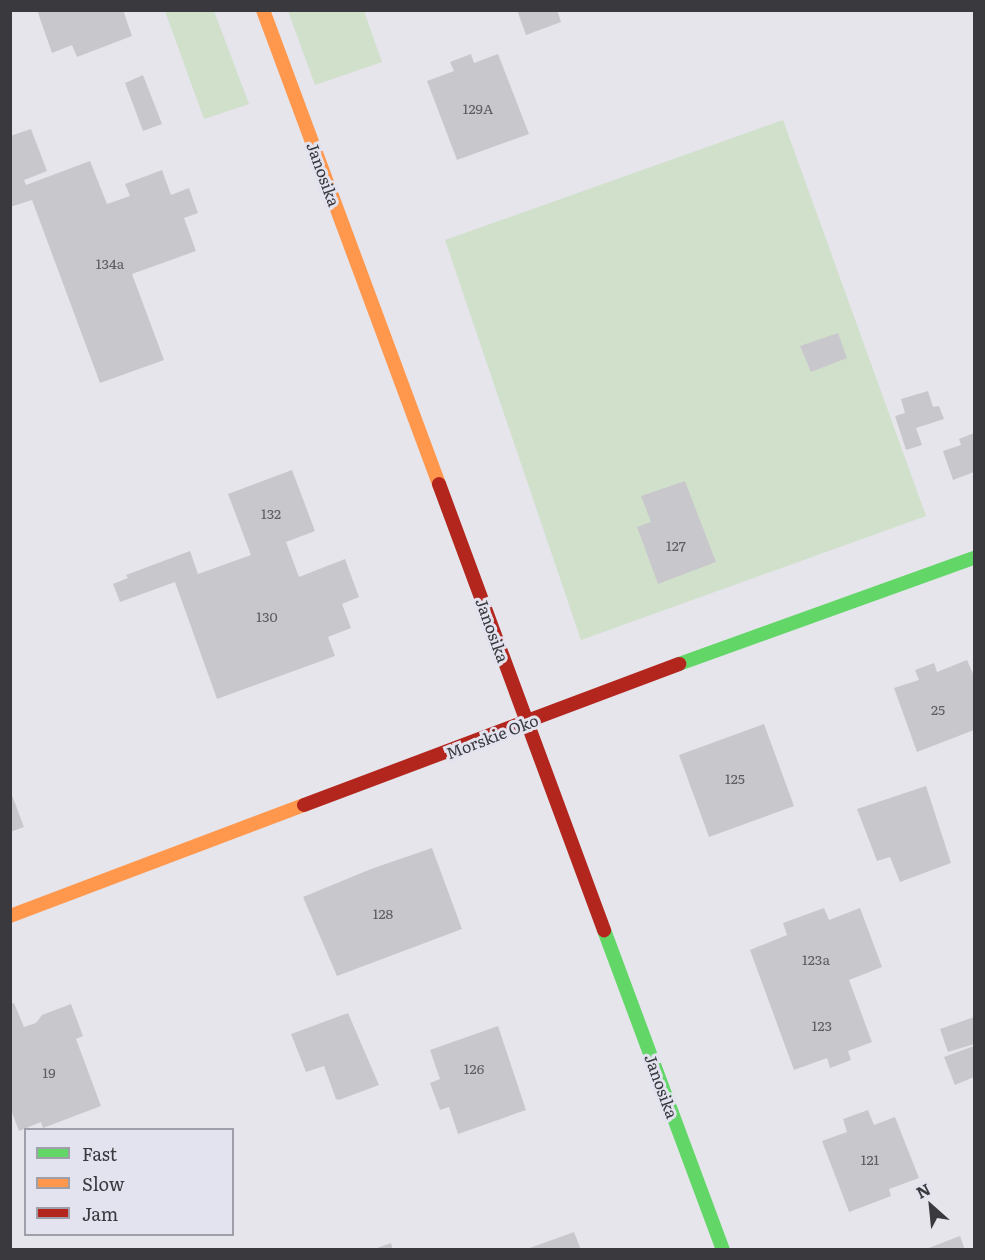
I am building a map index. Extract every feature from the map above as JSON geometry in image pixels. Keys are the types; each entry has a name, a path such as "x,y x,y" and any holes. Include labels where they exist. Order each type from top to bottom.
{"street":[{"name":"Janosika","path":"263,10 723,1250"},
{"name":"Morskie Oko","path":"10,916 749,638 975,558"}],"green space":[{"path":"165,11 214,11 249,104 204,119"},
{"path":"288,11 364,11 382,62 315,85"},
{"path":"783,120 926,516 581,640 445,240"}],"building":[{"path":"37,10 123,10 132,36 77,57 72,45 52,53"},
{"path":"517,10 557,10 561,22 526,35"},
{"path":"471,54 474,63 498,54 529,134 457,160 427,81 454,71 450,62"},
{"path":"143,75 162,124 143,131 125,83"},
{"path":"31,129 47,171 24,180 26,185 90,161 107,204 130,196 125,184 162,170 171,195 189,188 198,213 184,218 196,251 132,274 164,360 100,383 32,200 10,207 10,136"},
{"path":"838,333 847,358 811,372 800,346"},
{"path":"928,391 933,407 939,406 944,419 916,428 922,445 906,450 895,416 905,413 901,399"},
{"path":"974,433 974,472 953,480 943,451 961,445 959,439"},
{"path":"292,470 315,531 286,542 299,577 345,559 359,597 342,604 351,628 328,637 335,656 217,699 175,582 120,602 113,584 128,578 126,575 190,551 198,574 251,555 228,494"},
{"path":"685,481 716,562 658,584 637,527 651,522 641,496"},
{"path":"967,660 974,676 974,730 917,752 894,688 919,680 915,670 934,663 937,672"},
{"path":"764,724 794,806 709,837 679,755"},
{"path":"926,786 951,863 900,882 890,857 877,861 857,809"},
{"path":"10,790 24,827 10,832"},
{"path":"432,848 462,929 337,976 303,897 371,869"},
{"path":"824,908 829,920 860,908 882,967 849,980 872,1042 848,1051 851,1060 830,1068 827,1058 794,1070 750,950 787,935 783,923"},
{"path":"14,1003 24,1027 36,1023 42,1015 71,1004 83,1036 76,1039 101,1106 43,1128 41,1122 19,1131 10,1107 10,1004"},
{"path":"348,1013 379,1085 339,1100 336,1099 324,1066 306,1072 291,1034"},
{"path":"974,1017 974,1044 948,1052 940,1029"},
{"path":"498,1026 526,1110 458,1134 449,1107 440,1110 430,1083 440,1079 430,1050"},
{"path":"974,1046 974,1077 955,1085 944,1057"},
{"path":"868,1110 874,1125 895,1117 919,1178 889,1189 891,1196 849,1212 822,1141 847,1132 843,1119"},
{"path":"574,1232 581,1250 527,1250 527,1249"},
{"path":"960,1236 965,1250 926,1250 926,1249"},
{"path":"391,1243 393,1250 374,1250 374,1249"}],"traffic: fast":[{"path":"679,664 974,558"},
{"path":"604,930 723,1250"}],"traffic: slow":[{"path":"263,10 439,484"},
{"path":"10,916 304,805"}],"traffic: jam":[{"path":"439,484 604,930"},
{"path":"304,805 679,664"}]}
